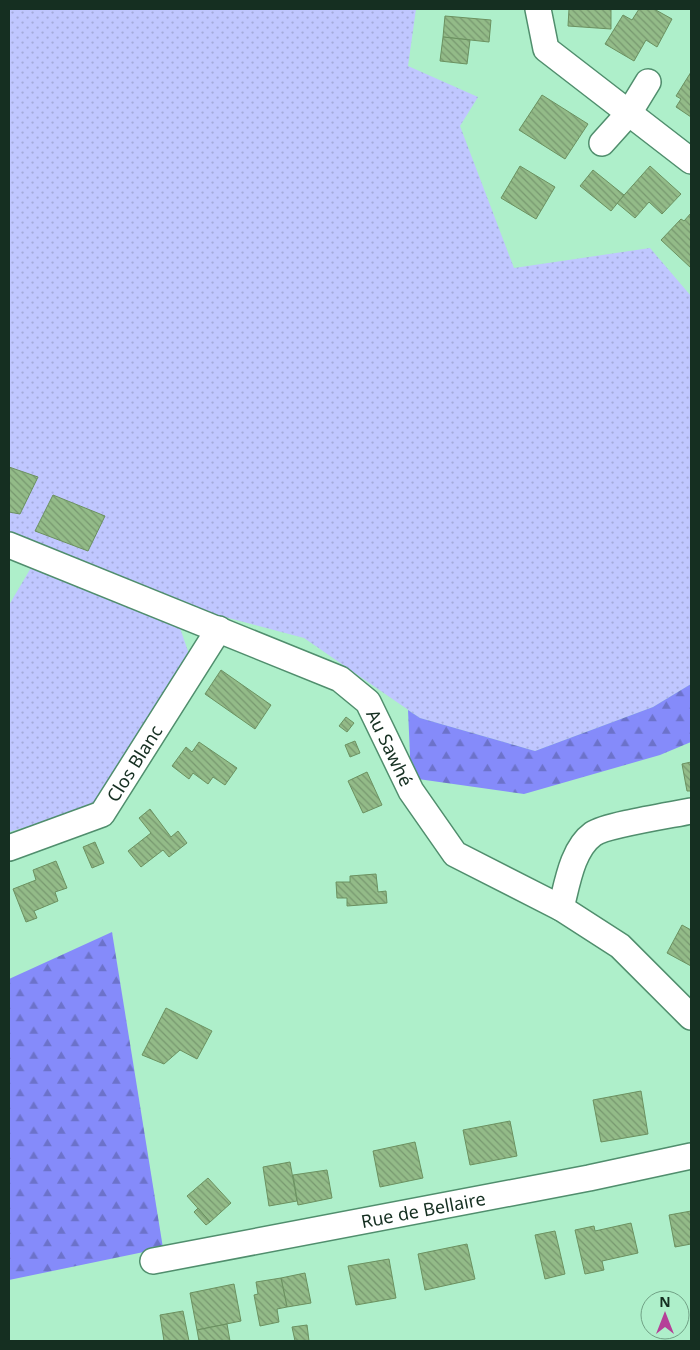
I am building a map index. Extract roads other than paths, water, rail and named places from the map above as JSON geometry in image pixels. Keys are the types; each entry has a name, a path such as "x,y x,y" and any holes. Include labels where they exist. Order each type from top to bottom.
{"street":[{"path":"538,9 546,49 691,161"},
{"path":"602,143 628,113 648,82"},
{"name":"Au Sawhé","path":"9,545 340,679 368,702 411,791 455,854 561,908 620,946 691,1017"},
{"name":"Clos Blanc","path":"9,848 102,814 219,629"},
{"path":"561,908 580,850 593,834 622,825 691,811"},
{"name":"Rue de Bellaire","path":"153,1261 560,1184 691,1156"}]}
